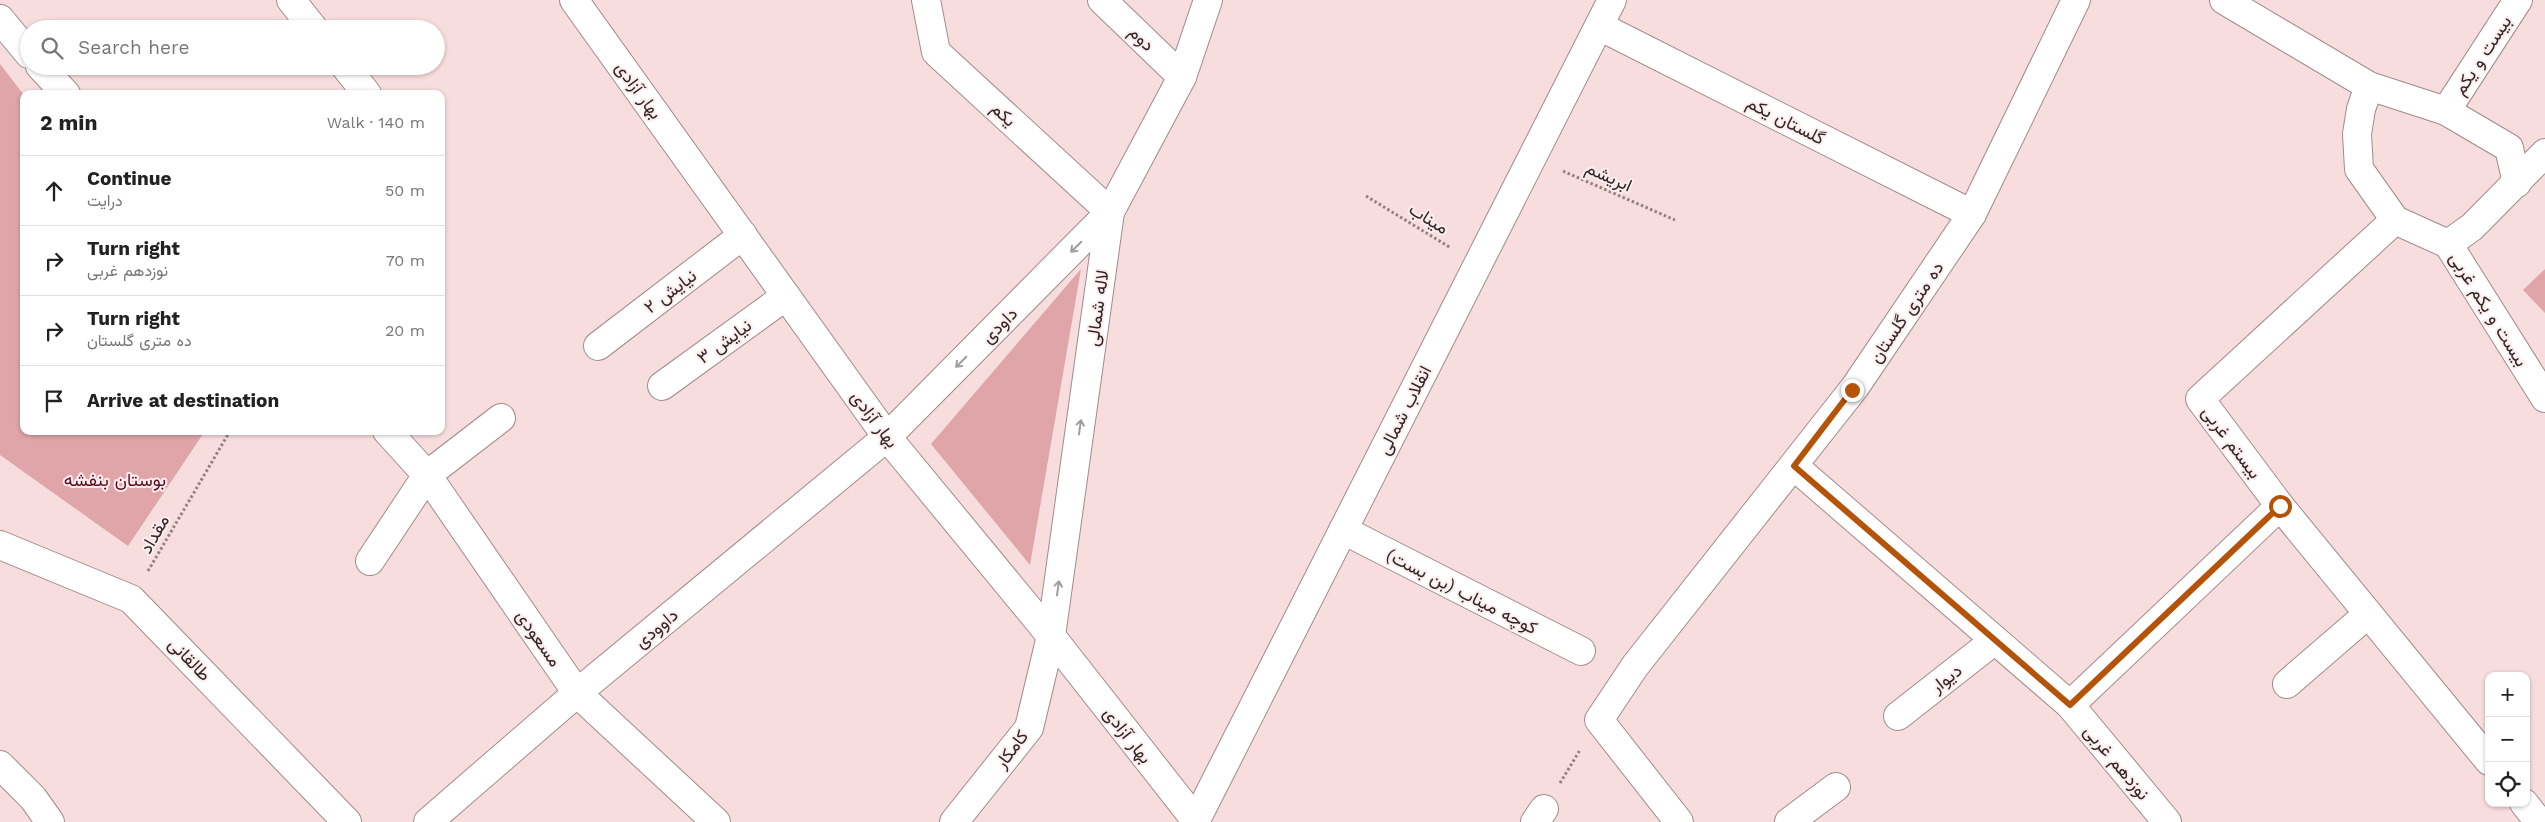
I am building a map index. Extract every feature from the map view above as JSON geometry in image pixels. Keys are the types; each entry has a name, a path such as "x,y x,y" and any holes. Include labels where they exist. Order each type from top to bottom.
{"street":[{"path":"290,0 307,20"},
{"name":"بهار آزادی","path":"574,0 887,437 1051,636 1196,821"},
{"name":"یکم","path":"926,0 936,52 1110,212"},
{"name":"دوم","path":"1102,0 1182,77"},
{"name":"لاله شمالی","path":"1051,636 1110,212 1182,77 1208,0"},
{"name":"انقلاب شمالی","path":"1196,821 1612,0"},
{"name":"ده متری گلستان","path":"1599,720 1634,666 1855,387 1972,214 2076,0"},
{"path":"2224,0 2369,86 2446,111 2509,148 2516,183"},
{"name":"بیست و یکم","path":"2446,111 2518,0"},
{"path":"0,19 20,43"},
{"name":"گلستان یکم","path":"1599,26 1972,214"},
{"path":"48,75 62,90"},
{"path":"352,75 365,90"},
{"path":"2369,86 2361,109 2356,134 2358,169 2395,220 2448,244 2472,227 2545,153"},
{"name":"داودی","path":"887,437 1110,212"},
{"name":"بیستم غربی","path":"2395,220 2200,399 2280,506 2485,755"},
{"name":"نیایش ۲","path":"598,346 743,235"},
{"name":"بیست و یکم غربی","path":"2448,244 2545,398"},
{"name":"نیایش ۳","path":"662,386 786,296"},
{"path":"370,561 427,475 501,418"},
{"name":"مسعودی","path":"391,435 427,475 577,693 716,822"},
{"name":"داوودی","path":"432,821 577,693 887,437"},
{"name":"نوزدهم غربی","path":"1794,466 2070,705 2167,822"},
{"path":"2070,705 2280,506"},
{"name":"کوچه میناب (بن بست)","path":"1343,530 1581,651"},
{"name":"طالقانی","path":"0,545 132,599 347,822"},
{"path":"2287,684 2368,614"},
{"name":"کامکار","path":"954,822 1029,728 1051,636"},
{"name":"دیوار","path":"1898,716 1995,640"},
{"path":"1599,720 1679,822"},
{"path":"0,765 33,798 50,822"},
{"path":"1789,822 1836,787"},
{"path":"2527,807 2539,822"}],"path":[{"name":"ابریشم","path":"1532,158 1675,220"},
{"name":"میناب","path":"1366,196 1478,264"},
{"name":"مقداد","path":"132,599 228,435"},
{"path":"1539,815 1599,720"}],"green space":[{"name":"بوستان بنفشه","path":"0,64 20,90 20,435 202,435 128,546 0,455"},
{"path":"1081,269 1030,565 931,444"},
{"path":"2545,269 2545,313 2523,290"}],"route":[{"path":"1852,390 1794,466 2070,705 2280,506"}]}
